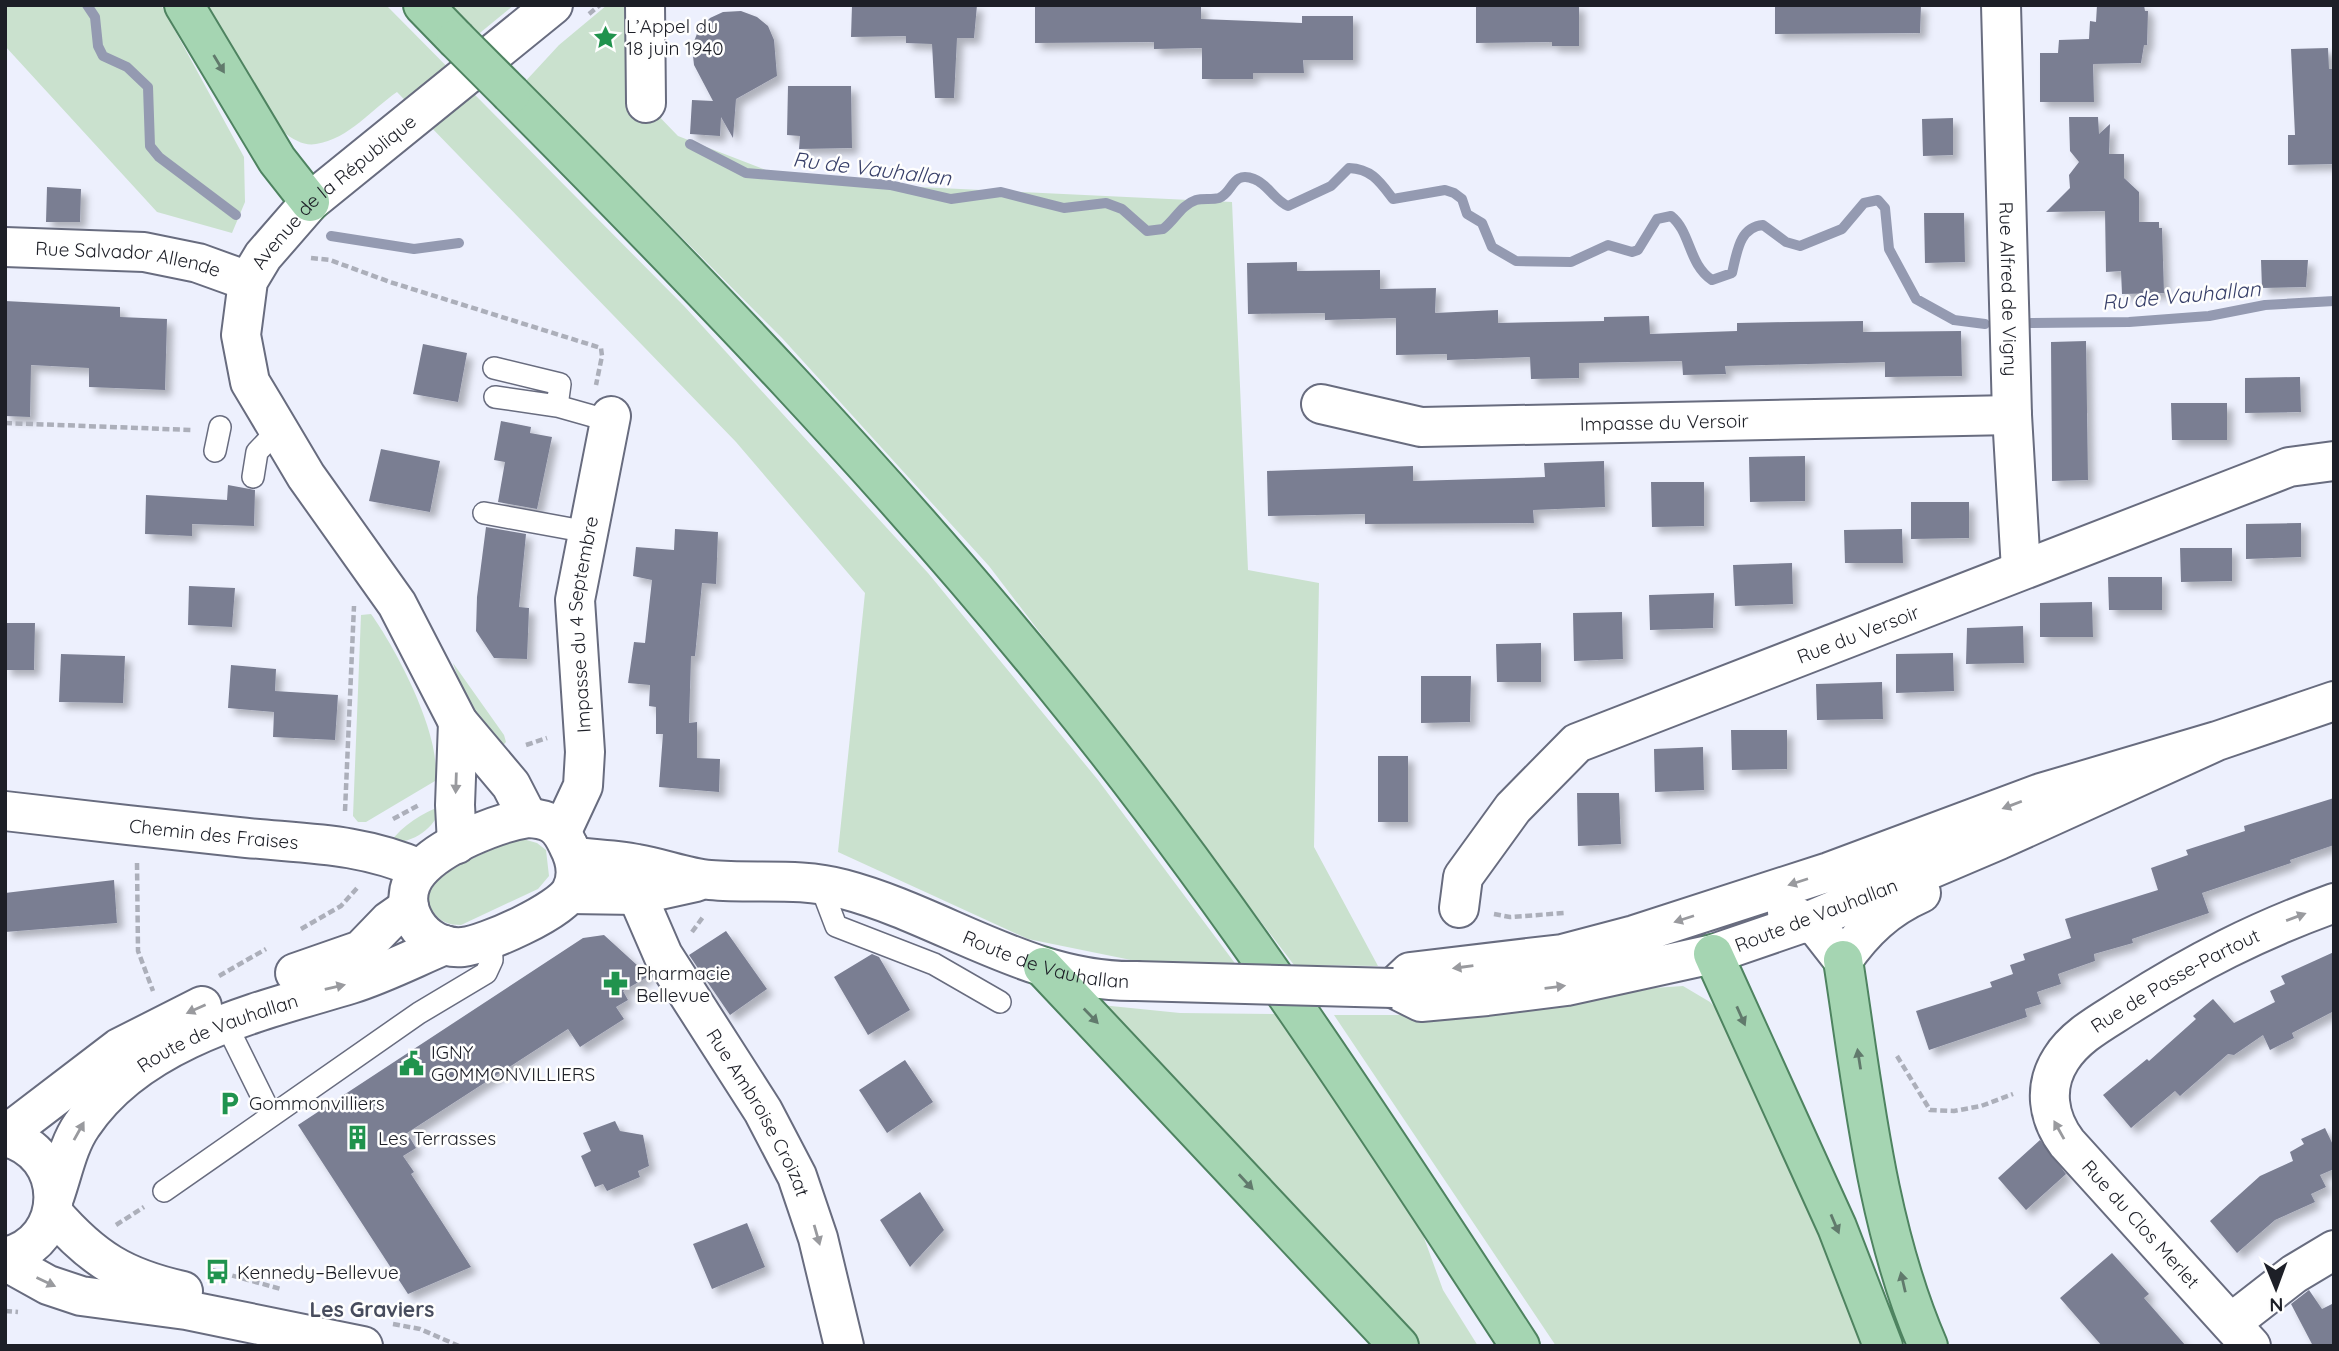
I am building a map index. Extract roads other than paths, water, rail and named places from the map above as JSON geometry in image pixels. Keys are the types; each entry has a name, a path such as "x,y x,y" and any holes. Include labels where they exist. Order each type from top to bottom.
{"main road":[{"path":"184,5 277,160 310,202"},
{"path":"423,5 648,231 819,411 892,491 1057,687 1197,869 1358,1097 1520,1346"},
{"path":"1713,954 1837,1227 1883,1346"},
{"path":"1843,960 1873,1149 1907,1297 1928,1346"},
{"path":"1043,967 1399,1346"}],"street":[{"path":"645,5 646,103"},
{"name":"Rue Alfred de Vigny","path":"2001,5 2012,415 2021,570"},
{"name":"Avenue de la République","path":"555,835 458,722 397,604 278,430 250,382 241,335 248,281 263,256 310,202 567,13"},
{"name":"Rue Salvador Allende","path":"5,247 144,252 198,262 248,281"},
{"name":"Impasse du Versoir","path":"1321,404 1422,427 2012,415"},
{"name":"Impasse du 4 Septembre","path":"555,835 583,786 585,752 575,600 610,419"},
{"name":"Rue du Versoir","path":"1459,908 1464,877 1513,808 1577,743 2289,467 2334,461"},
{"name":"Route de Vauhallan","path":"1393,988 1410,972 1562,954 1634,935 1906,845 2041,793 2217,741 2334,701"},
{"name":"Avenue de la République","path":"457,844 455,806 458,722"},
{"name":"Route de Vauhallan","path":"419,869 457,844 509,821 637,864 709,880 820,884 870,896 1043,967 1082,976 1136,981 1393,988 1421,1002 1567,986 1713,954 1809,921 1999,840 2217,741"},
{"name":"Chemin des Fraises","path":"5,811 296,843 346,845 378,839 419,869"},
{"path":"555,835 575,879 570,894"},
{"path":"1713,954 1728,922 1749,897 1809,921 1843,960 1861,934 1899,903 1976,867 1999,840"},
{"path":"419,869 413,879 409,907 412,919 431,940 445,945"},
{"name":"Route de Vauhallan","path":"5,1259 28,1247 42,1235 80,1128 113,1088 192,1038 225,1022 307,994 351,984 445,945 470,946 491,938 553,908 570,894 638,895 709,880"},
{"name":"Rue Ambroise Croizat","path":"638,895 663,955 763,1111 797,1177 818,1238 844,1346"},
{"name":"Rue de Passe-Partout","path":"2048,1093 2061,1058 2083,1034 2216,952 2334,903"},
{"name":"Route de Vauhallan","path":"5,1136 119,1048 202,1005 361,950 389,921 409,907"},
{"name":"Rue du Clos Merlet","path":"2048,1093 2056,1129 2067,1143 2241,1334"},
{"path":"5,1136 18,1140 37,1153 50,1172 54,1204 86,1249 142,1280 311,1318 353,1343"},
{"path":"2241,1334 2294,1274 2334,1250"},
{"path":"5,1259 48,1285 81,1296 186,1310 353,1343"}],"lane":[{"path":"494,368 559,384 557,407"},
{"path":"495,397 610,419"},
{"path":"215,451 220,427"},
{"path":"253,477 257,452 278,430"},
{"path":"484,513 588,532"},
{"path":"820,884 836,926 934,964 1000,1002"},
{"path":"164,1191 419,1013 486,973 492,960 491,938"},
{"path":"225,1022 271,1115"}],"waterway":[{"name":"Ru de Vauhallan","path":"87,5 95,17 98,46 103,56 127,67 148,87 150,146 159,157 236,215"},
{"name":"Ru de Vauhallan","path":"690,144 746,173 890,185 951,199 1001,192 1064,208 1106,203 1122,209 1147,231 1163,229 1191,202 1219,198 1241,177 1259,181 1288,206 1331,186 1349,168 1357,169 1375,178 1393,199 1445,190 1454,193 1462,199 1467,214 1482,223 1492,247 1516,261 1571,262 1608,245 1632,252 1638,250 1657,219 1671,216 1682,230 1698,266 1712,280 1732,273 1740,242 1755,227 1763,225 1786,242 1800,246 1842,229 1864,203 1878,200 1885,208 1889,249 1916,299 1954,320 1985,324"},
{"name":"Ru de Vauhallan","path":"331,236 414,249 459,243"},
{"name":"Ru de Vauhallan","path":"2031,323 2129,322 2209,316 2265,305 2334,301"}],"place":[{"name":"L’Appel du 18 juin 1940","path":"606,37"},
{"name":"Pharmacie Bellevue","path":"616,984"},
{"name":"IGNY GOMMONVILLIERS","path":"411,1063"},
{"name":"Gommonvilliers","path":"229,1103"},
{"name":"Les Terrasses","path":"358,1138"},
{"name":"Kennedy–Bellevue","path":"217,1272"}],"district":[{"name":"Les Graviers","path":"372,1309"}]}
